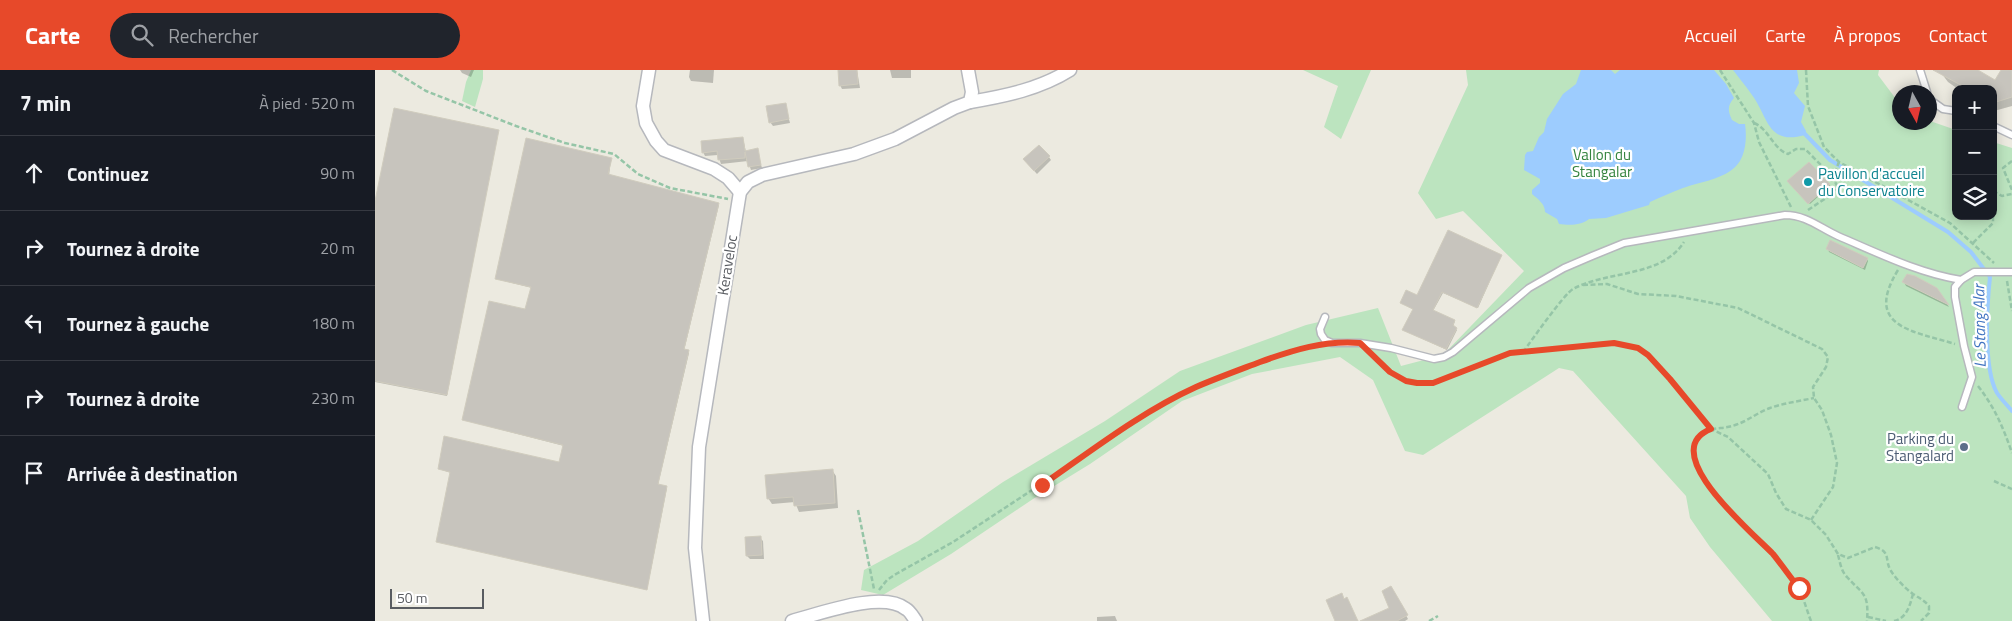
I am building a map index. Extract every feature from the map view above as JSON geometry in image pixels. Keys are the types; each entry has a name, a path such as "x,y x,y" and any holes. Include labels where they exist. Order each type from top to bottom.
{"street":[{"path":"649,70 643,106 646,123 655,141 664,150 714,169 729,178 739,196 748,182 762,175 854,154 895,139 954,108 970,102 1025,90 1058,78 1071,70"},
{"path":"968,70 972,92 970,102"},
{"name":"Keraveloc","path":"703,621 695,548 699,448 739,196"},
{"path":"792,621 849,606 877,602 890,602 907,608 916,621"}],"lane":[{"path":"1920,70 1925,85"},
{"path":"1937,105 1943,109 1952,110"},
{"path":"1997,128 2012,135"},
{"path":"1325,317 1320,329 1321,334 1325,340 1332,343 1360,343 1391,348 1434,359 1444,358 1529,288 1564,268 1624,243 1688,231 1795,215 1805,218 1836,235 1931,274 1961,280"},
{"path":"1962,407 1972,377 1964,346 1955,288 1961,280 1974,272 2012,272"}],"path":[{"path":"392,70 426,91 516,126 565,143 614,154 638,174 669,188 739,196"},
{"path":"1720,70 1754,123 1759,142 1775,179 1795,215 1808,210 1832,194 1837,186 1833,177 1805,149 1796,149 1788,154 1781,152 1760,125 1754,123"},
{"path":"1806,70 1808,106 1824,147 1839,162 1949,224 1973,243 2003,271 2009,286 2012,311"},
{"path":"1997,193 2002,196 2012,192 2011,183 2003,168 2012,161"},
{"path":"1833,177 1839,162"},
{"path":"1973,243 1993,223 1993,220"},
{"path":"1523,352 1571,290 1660,264 1684,244 1688,231"},
{"path":"1892,279 1886,296 1886,310 1893,320 1903,328 1964,346"},
{"path":"1583,285 1607,284 1638,294 1676,296 1738,308 1822,349 1828,357 1826,367 1813,387 1814,398 1825,418 1837,463 1833,487 1811,520"},
{"path":"858,510 872,585 877,595 887,580 896,574 983,524 1154,410 1195,387 1286,353 1332,343"},
{"path":"1360,343 1390,372 1406,381 1433,383 1510,353 1614,343 1638,348 1648,355 1670,379 1711,429 1728,437 1768,474 1775,493 1786,509 1811,520 1826,535 1838,554 1846,576 1860,588 1865,596 1867,619 1886,621"},
{"path":"1972,377 1992,404 2012,453"},
{"path":"1811,621 1799,588 1774,556 1703,479 1695,462 1693,451 1695,442 1703,432 1730,427 1749,420 1769,408 1814,398"},
{"path":"1994,481 2012,489"},
{"path":"1838,554 1848,558 1875,547 1882,549 1888,558 1890,570 1913,594 1929,606 1929,612 1921,621"},
{"path":"1894,621 1900,620 1909,608 1913,594"},
{"path":"1429,621 1438,616"}],"green space":[{"path":"471,70 483,70 483,79 475,107 462,101"},
{"path":"1303,70 1371,70 1341,139 1324,127 1338,86"},
{"name":"Vallon du Stangalar","path":"1466,70 1879,70 1878,75 1892,94 1892,130 1937,130 1937,123 1952,129 1952,220 1997,220 1997,143 2012,148 2012,621 1772,621 1710,547 1690,518 1686,496 1573,371 1559,368 1423,455 1405,451 1373,380 1340,357 1252,374 1182,401 1090,464 1033,499 951,554 883,595 861,590 864,570 918,541 1003,482 1105,421 1180,371 1306,325 1378,308 1401,366 1443,355 1524,271 1463,211 1436,219 1418,193 1468,85"}],"water":[{"path":"1581,70 1611,70 1615,74 1620,70 1714,70 1726,84 1734,98 1729,109 1732,120 1739,124 1745,124 1745,146 1740,161 1726,174 1675,191 1650,202 1649,205 1606,218 1589,219 1578,224 1559,224 1557,219 1545,212 1542,204 1532,194 1532,190 1540,183 1540,179 1524,170 1525,155 1527,152 1533,151 1539,137 1544,132 1547,119 1563,94 1576,84"},
{"path":"1733,70 1797,70 1799,83 1794,93 1805,106 1801,122 1806,131 1805,135 1792,137 1776,133 1770,127 1752,95"}],"building":[{"path":"838,70 857,70 858,84 839,86"},
{"path":"1933,70 1978,70 1995,80 2001,70 2012,70 2012,97 1997,102 1997,85 1961,85"},
{"path":"786,103 789,119 769,123 766,106"},
{"path":"394,108 499,130 447,395 375,381 375,201"},
{"path":"743,137 745,151 758,148 761,165 748,167 745,152 745,158 718,160 717,151 702,153 701,141"},
{"path":"526,138 612,158 608,174 719,203 684,349 689,350 658,484 667,486 647,590 436,542 450,472 438,469 444,436 559,462 563,445 462,420 489,301 525,309 531,287 495,279"},
{"path":"1039,145 1050,156 1034,171 1023,159"},
{"name":"Pavillon d'accueil du Conservatoire","path":"1809,162 1830,184 1808,204 1787,181"},
{"path":"1448,230 1502,255 1477,308 1442,292 1433,310 1455,320 1453,325 1457,328 1446,349 1402,330 1413,309 1400,303 1406,290 1417,295"},
{"path":"1830,240 1868,258 1863,268 1826,249"},
{"path":"1907,274 1915,276 1937,288 1949,305 1902,282"},
{"path":"833,469 835,503 794,506 793,497 767,499 765,475"},
{"path":"761,536 762,555 746,556 745,537"},
{"path":"1391,586 1408,615 1397,621 1360,621 1389,608 1382,591"},
{"path":"1342,593 1344,599 1347,597 1358,621 1335,621 1326,600"}],"waterway":[{"name":"Le Stang Alar","path":"1803,132 1830,160 1948,232 1971,252 1990,277 1987,336 1990,368 1997,393 2012,411"}],"place":[{"name":"Pavillon d'accueil du Conservatoire","path":"1808,182"},
{"name":"Parking du Stangalard","path":"1964,447"}],"route":[{"path":"1042,485 1154,410 1195,387 1306,347 1332,343 1360,343 1390,372 1406,381 1433,383 1464,369 1510,353 1614,343 1638,348 1648,355 1693,405 1711,429 1703,432 1695,442 1693,451 1695,462 1703,479 1774,556 1799,588"}]}
